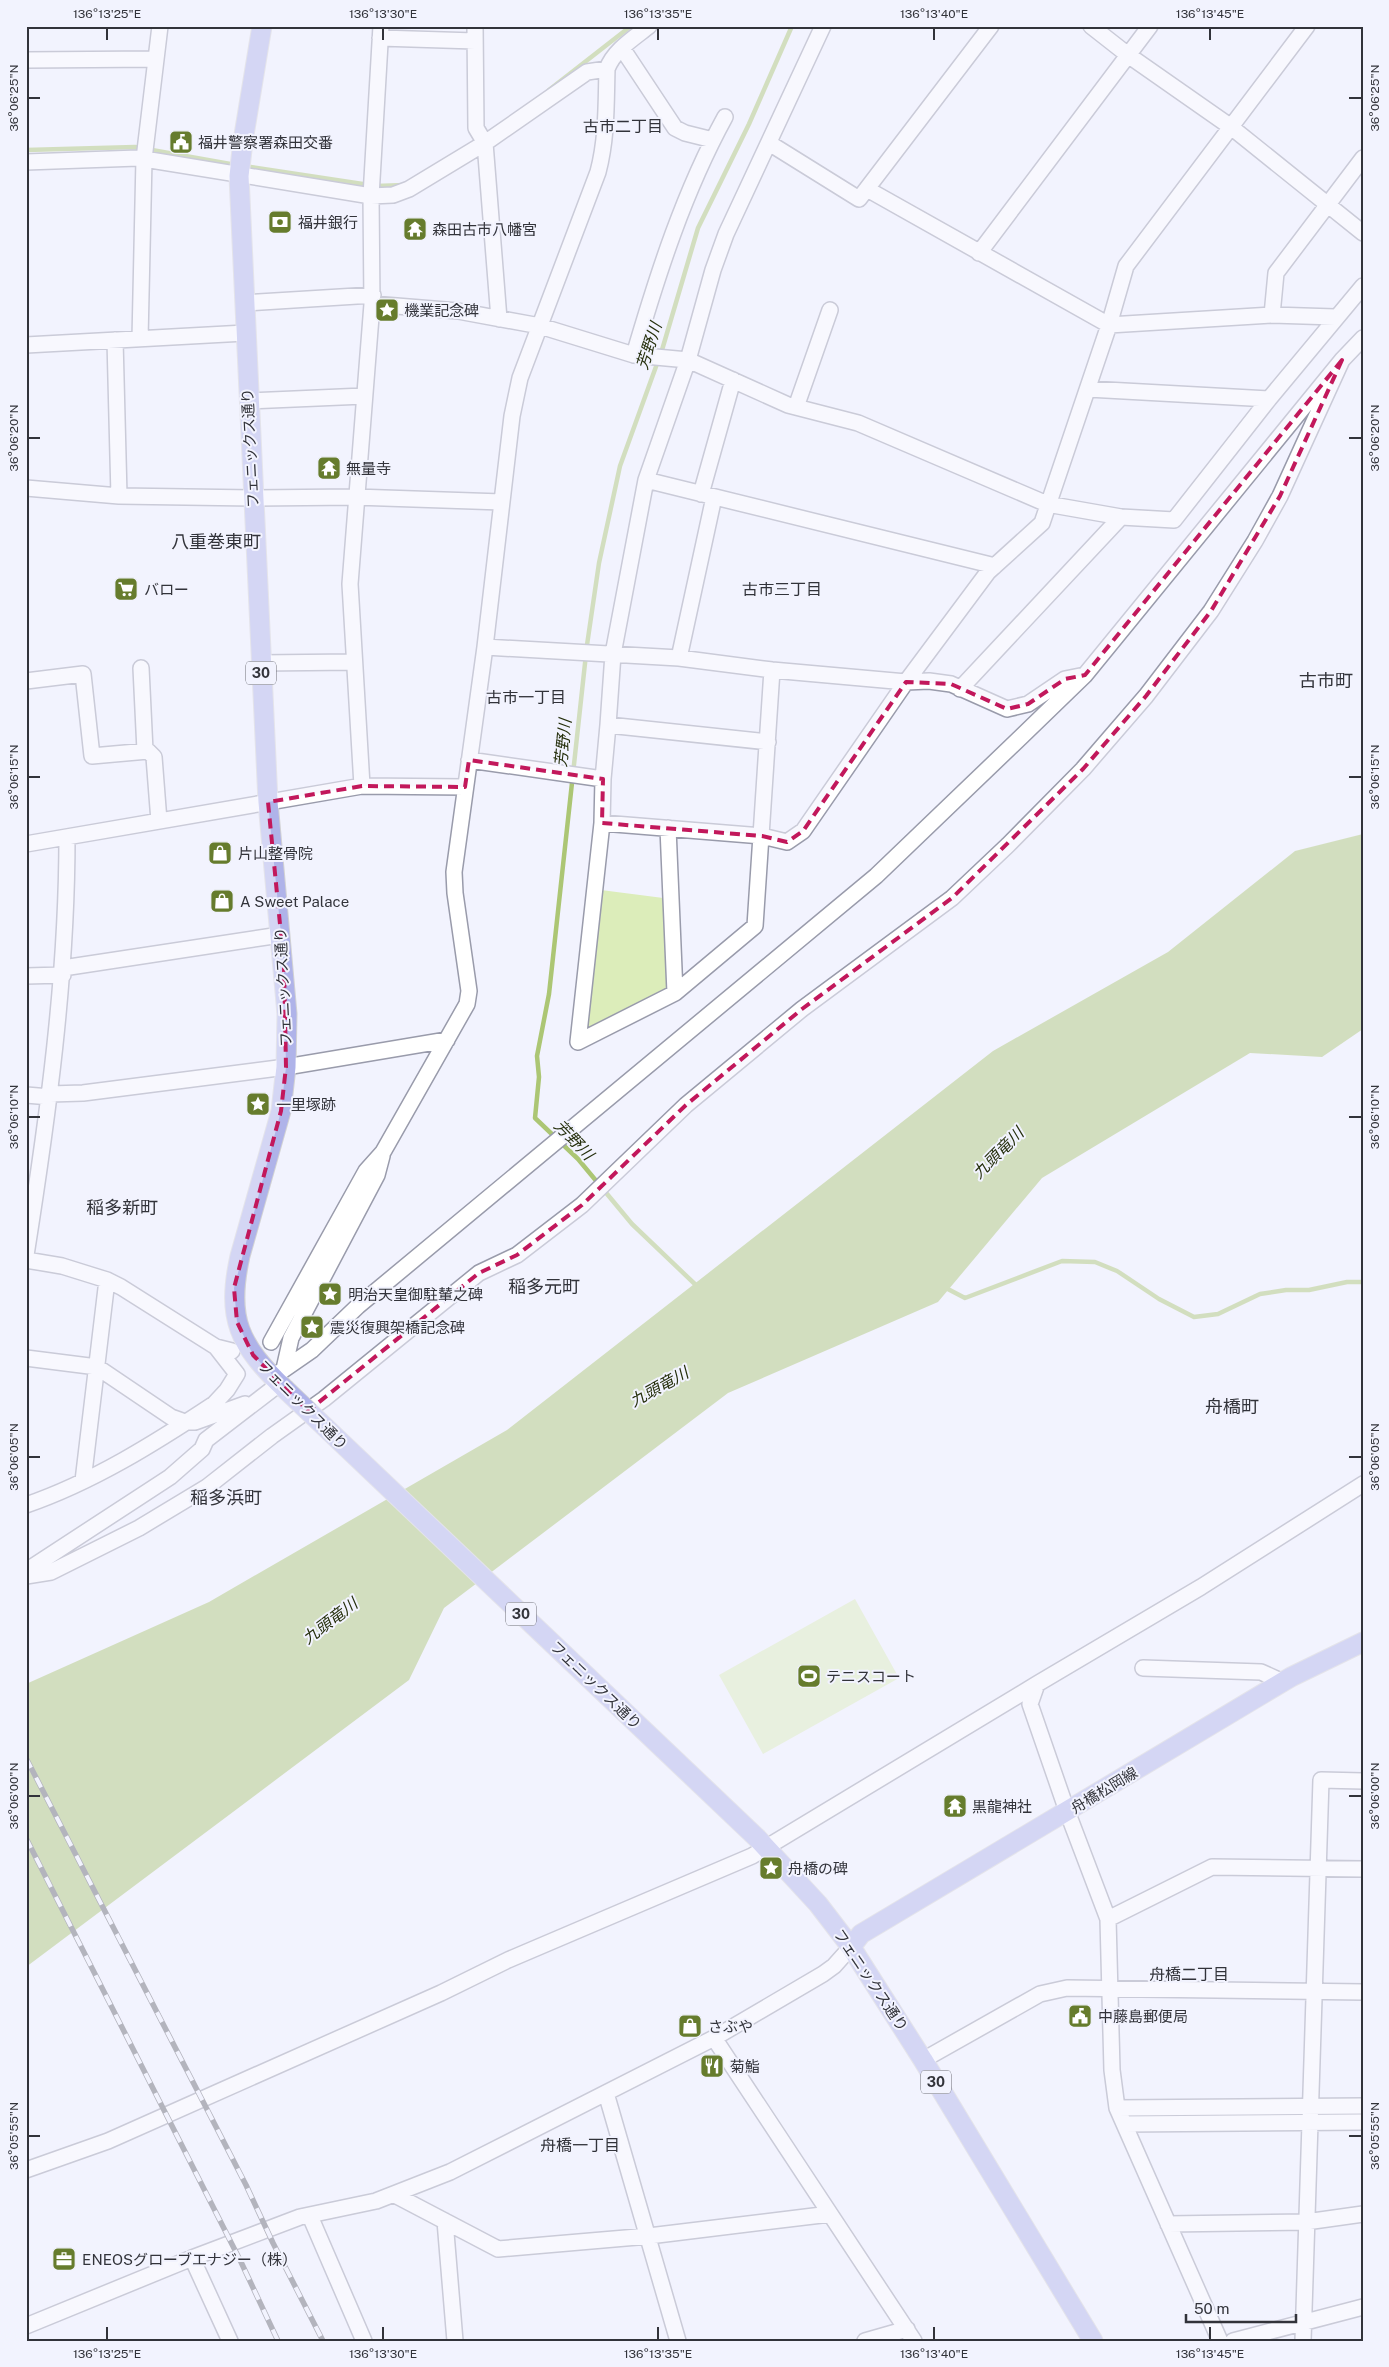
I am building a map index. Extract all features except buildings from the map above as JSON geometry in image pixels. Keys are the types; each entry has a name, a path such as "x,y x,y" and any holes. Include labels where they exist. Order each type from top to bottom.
{"main road":[{"name":"フェニックス通り","path":"262,26 239,176 260,663 268,802 287,1014 286,1067 281,1111 240,1256 233,1296 237,1322 246,1344 280,1380 762,1843 818,1904 851,1947 923,2060 1093,2341"},
{"name":"舟橋松岡線","path":"851,1947 861,1934 1283,1682 1363,1642"}],"street":[{"path":"140,339 144,159 160,26"},
{"path":"280,1380 291,1338 377,1175 384,1152 467,1004 469,990 455,893 454,872 485,648 512,416 520,378 598,172 605,141 607,69 610,61 622,48 649,26"},
{"path":"772,670 755,926 675,993 578,1042 602,822 603,779 613,654 646,480 688,360 713,270 723,243 823,26"},
{"path":"770,143 859,198 868,190 991,26"},
{"path":"1091,26 1128,55 1231,127 1363,232"},
{"path":"979,253 1150,26"},
{"path":"602,822 762,836 787,842 803,831 906,682 995,566 1042,523 1109,325 1126,266 1307,26"},
{"path":"362,786 350,584 355,497 373,300 371,196 380,32 475,34 476,128 485,143 498,319"},
{"path":"622,48 675,128 685,134 713,140"},
{"path":"26,60 156,59"},
{"path":"26,162 144,159 371,196 393,195 409,189 485,143 587,72 607,69"},
{"path":"634,355 655,284 690,187 725,117"},
{"path":"1272,315 1276,273 1363,158"},
{"path":"868,190 1109,325 1272,315 1335,317"},
{"path":"244,303 373,300 540,326 634,355 688,360 796,407 858,423 1047,504 1121,517 1174,520 1268,398 1363,286"},
{"path":"796,407 830,310"},
{"path":"26,345 245,333"},
{"path":"26,1571 170,1477 202,1449 206,1440 258,1400 358,1306 876,876 1085,675 1342,360 1363,338"},
{"path":"115,340 119,496"},
{"path":"26,1576 52,1572 139,1528 207,1487 272,1436 324,1399 479,1273 517,1255 582,1205 686,1106 802,1009 952,898 1008,845 1083,769 1146,696 1211,611 1280,496 1342,360"},
{"path":"678,658 708,496 733,380"},
{"path":"1088,389 1268,398"},
{"path":"248,402 364,396"},
{"path":"646,480 995,566"},
{"path":"26,488 119,496 355,497 502,502"},
{"path":"960,688 1121,517"},
{"path":"485,648 678,658 772,670 906,682 929,681 951,684 1007,709 1018,708 1028,704 1065,679 1085,675"},
{"path":"260,663 354,662"},
{"path":"141,668 145,751"},
{"path":"26,680 83,674 92,756 148,751 154,757 159,821"},
{"path":"608,726 768,742"},
{"path":"469,760 603,779"},
{"path":"26,844 362,786 465,787"},
{"path":"668,828 675,993"},
{"path":"26,1255 32,1183 50,1095 63,971 67,900 67,837"},
{"path":"26,976 280,935"},
{"path":"26,1095 83,1092 286,1067 447,1040"},
{"path":"271,1342 366,1171 384,1152"},
{"path":"26,1260 62,1266 107,1280 121,1287 216,1347 237,1374 227,1390 214,1404 83,1481 26,1506"},
{"path":"83,1481 107,1280"},
{"path":"216,1347 232,1350"},
{"path":"26,1358 97,1367 170,1417 185,1422 195,1422 258,1400"},
{"path":"26,2170 108,2141 441,1993 508,1960 752,1856 762,1843 1201,1587 1363,1484"},
{"path":"1143,1668 1261,1672 1283,1682"},
{"path":"1037,1684 1030,1704 1067,1812 1108,1919 1112,2070 1117,2108 1220,2341"},
{"path":"1303,2341 1308,2123 1321,1780 1363,1781"},
{"path":"1108,1919 1212,1867 1363,1869"},
{"path":"26,2326 192,2258 300,2217 395,2195 450,2172 714,2038 823,1974 834,1966 851,1947"},
{"path":"923,2060 1040,1994 1067,1988 1363,1992"},
{"path":"714,2038 911,2335 865,2341"},
{"path":"606,2093 678,2341"},
{"path":"1117,2108 1363,2106"},
{"path":"1124,2124 1363,2122"},
{"path":"395,2195 498,2249 649,2236 830,2214"},
{"path":"1168,2224 1306,2222 1363,2214"},
{"path":"310,2216 364,2341"},
{"path":"445,2221 456,2341"},
{"path":"192,2258 230,2341"},
{"path":"1233,2341 1363,2307"}],"highlighted area":[{"path":"1342,360 1280,496 1211,611 1146,696 1083,769 952,898 802,1009 686,1105 582,1205 517,1255 479,1273 308,1411 253,1355 237,1322 234,1288 281,1111 286,1067 284,965 268,802 362,786 465,787 469,760 603,779 602,823 762,836 787,842 803,831 906,682 951,684 1007,709 1028,704 1065,679 1085,675"}],"shaded area":[{"path":"601,890 671,899 675,993 579,1038"},
{"name":"テニスコート","path":"855,1599 899,1678 763,1754 719,1675"}],"water":[{"name":"九頭竜川","path":"1363,834 1363,1029 1322,1057 1250,1053 1042,1178 938,1302 728,1393 444,1608 409,1680 26,1967 26,1684 209,1602 507,1430 993,1051 1168,952 1295,851"}],"waterway":[{"path":"549,90 631,26"},
{"name":"芳野川","path":"699,1288 632,1224 578,1159 535,1118 539,1077 537,1056 549,994 587,645 599,563 620,466 662,350 698,228 749,124 792,26"},
{"path":"26,150 135,147 236,165"},
{"path":"244,166 376,186 405,185"},
{"path":"944,1287 965,1298 1062,1261 1095,1262 1117,1271 1159,1299 1194,1317 1218,1314 1260,1294 1286,1290 1309,1290 1347,1282 1363,1282"}],"railway":[{"path":"26,1758 246,2185 323,2341"},
{"path":"26,1838 241,2262 278,2341"}],"place":[{"name":"福井警察署森田交番","path":"181,142"},
{"name":"福井銀行","path":"280,222"},
{"name":"森田古市八幡宮","path":"415,229"},
{"name":"機業記念碑","path":"387,310"},
{"name":"無量寺","path":"329,468"},
{"name":"バロー","path":"126,589"},
{"name":"片山整骨院","path":"220,853"},
{"name":"A Sweet Palace","path":"222,901"},
{"name":"一里塚跡","path":"258,1104"},
{"name":"明治天皇御駐輦之碑","path":"330,1294"},
{"name":"震災復興架橋記念碑","path":"312,1327"},
{"name":"テニスコート","path":"809,1676"},
{"name":"黒龍神社","path":"955,1806"},
{"name":"舟橋の碑","path":"771,1868"},
{"name":"中藤島郵便局","path":"1080,2016"},
{"name":"さぶや","path":"690,2026"},
{"name":"菊鮨","path":"712,2066"},
{"name":"ENEOSグローブエナジー（株）","path":"64,2259"}],"district":[{"name":"古市二丁目","path":"623,126"},
{"name":"八重巻東町","path":"216,541"},
{"name":"古市三丁目","path":"782,589"},
{"name":"古市町","path":"1326,680"},
{"name":"古市一丁目","path":"526,697"},
{"name":"稲多新町","path":"122,1207"},
{"name":"稲多元町","path":"544,1286"},
{"name":"舟橋町","path":"1232,1406"},
{"name":"稲多浜町","path":"226,1497"},
{"name":"舟橋二丁目","path":"1189,1974"},
{"name":"舟橋一丁目","path":"580,2145"}]}
